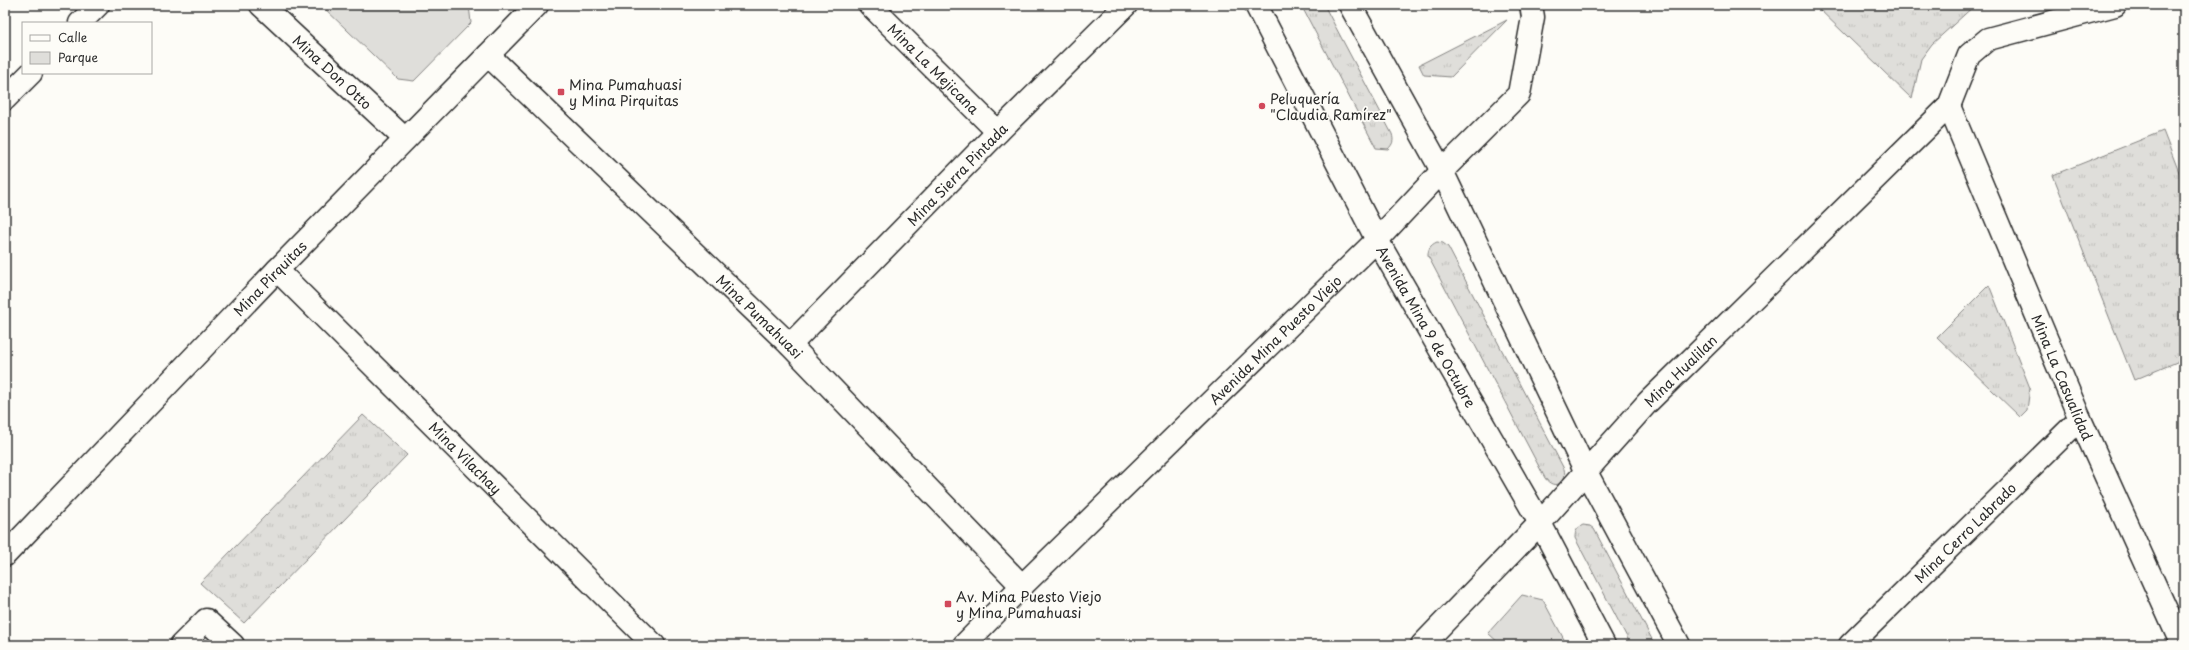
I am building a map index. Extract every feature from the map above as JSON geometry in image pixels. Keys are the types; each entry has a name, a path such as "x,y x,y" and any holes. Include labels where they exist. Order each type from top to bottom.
{"street":[{"path":"81,22 98,5"},
{"name":"Mina Don Otto","path":"261,5 404,139"},
{"name":"Mina La Mejicana","path":"870,5 998,132"},
{"name":"Mina Sierra Pintada","path":"790,345 998,132 1126,5"},
{"name":"Avenida Mina 9 de Octubre","path":"1256,5 1377,240 1540,523 1604,645"},
{"path":"1350,5 1442,171 1586,472 1679,645"},
{"name":"Avenida Mina Puesto Viejo","path":"964,645 1022,586 1377,240 1442,171 1519,94 1533,17 1531,5"},
{"path":"1949,106 1969,55 1988,38 2115,5"},
{"name":"Mina Pirquitas","path":"5,555 277,270 488,55 534,6"},
{"name":"Mina Pumahuasi","path":"488,55 790,345 1022,586"},
{"path":"5,99 30,74"},
{"name":"Mina La Casualidad","path":"1949,106 2080,419 2182,645"},
{"name":"Mina Hualilan","path":"1422,645 1540,523 1648,402 1949,106"},
{"name":"Mina Vilachay","path":"277,270 654,645"},
{"name":"Mina Cerro Labrado","path":"1850,645 2080,419"},
{"path":"181,645 206,620 232,645"}],"green space":[{"path":"321,5 469,5 471,23 414,81 398,79"},
{"path":"1301,5 1324,5 1392,134 1393,142 1388,149 1376,148"},
{"path":"1815,5 1975,5 1932,44 1921,59 1912,99"},
{"path":"1507,20 1451,77 1424,75 1419,65"},
{"path":"2163,131 2184,185 2184,359 2134,380 2053,175"},
{"path":"1437,242 1443,243 1448,247 1564,469 1564,478 1559,484 1552,484 1545,478 1428,256 1428,251 1433,244"},
{"path":"1989,285 2030,388 2027,410 2020,417 1937,337"},
{"path":"363,415 407,455 244,623 200,583"},
{"path":"1583,525 1590,526 1594,529 1655,645 1631,645 1575,538 1575,533 1579,527"},
{"path":"1522,595 1543,600 1567,645 1501,645 1488,633"}],"place":[{"name":"Mina Pumahuasi y Mina Pirquitas","path":"561,92"},
{"name":"Peluquería \"Claudia Ramírez\"","path":"1262,106"},
{"name":"Av. Mina Puesto Viejo y Mina Pumahuasi","path":"948,604"}]}
